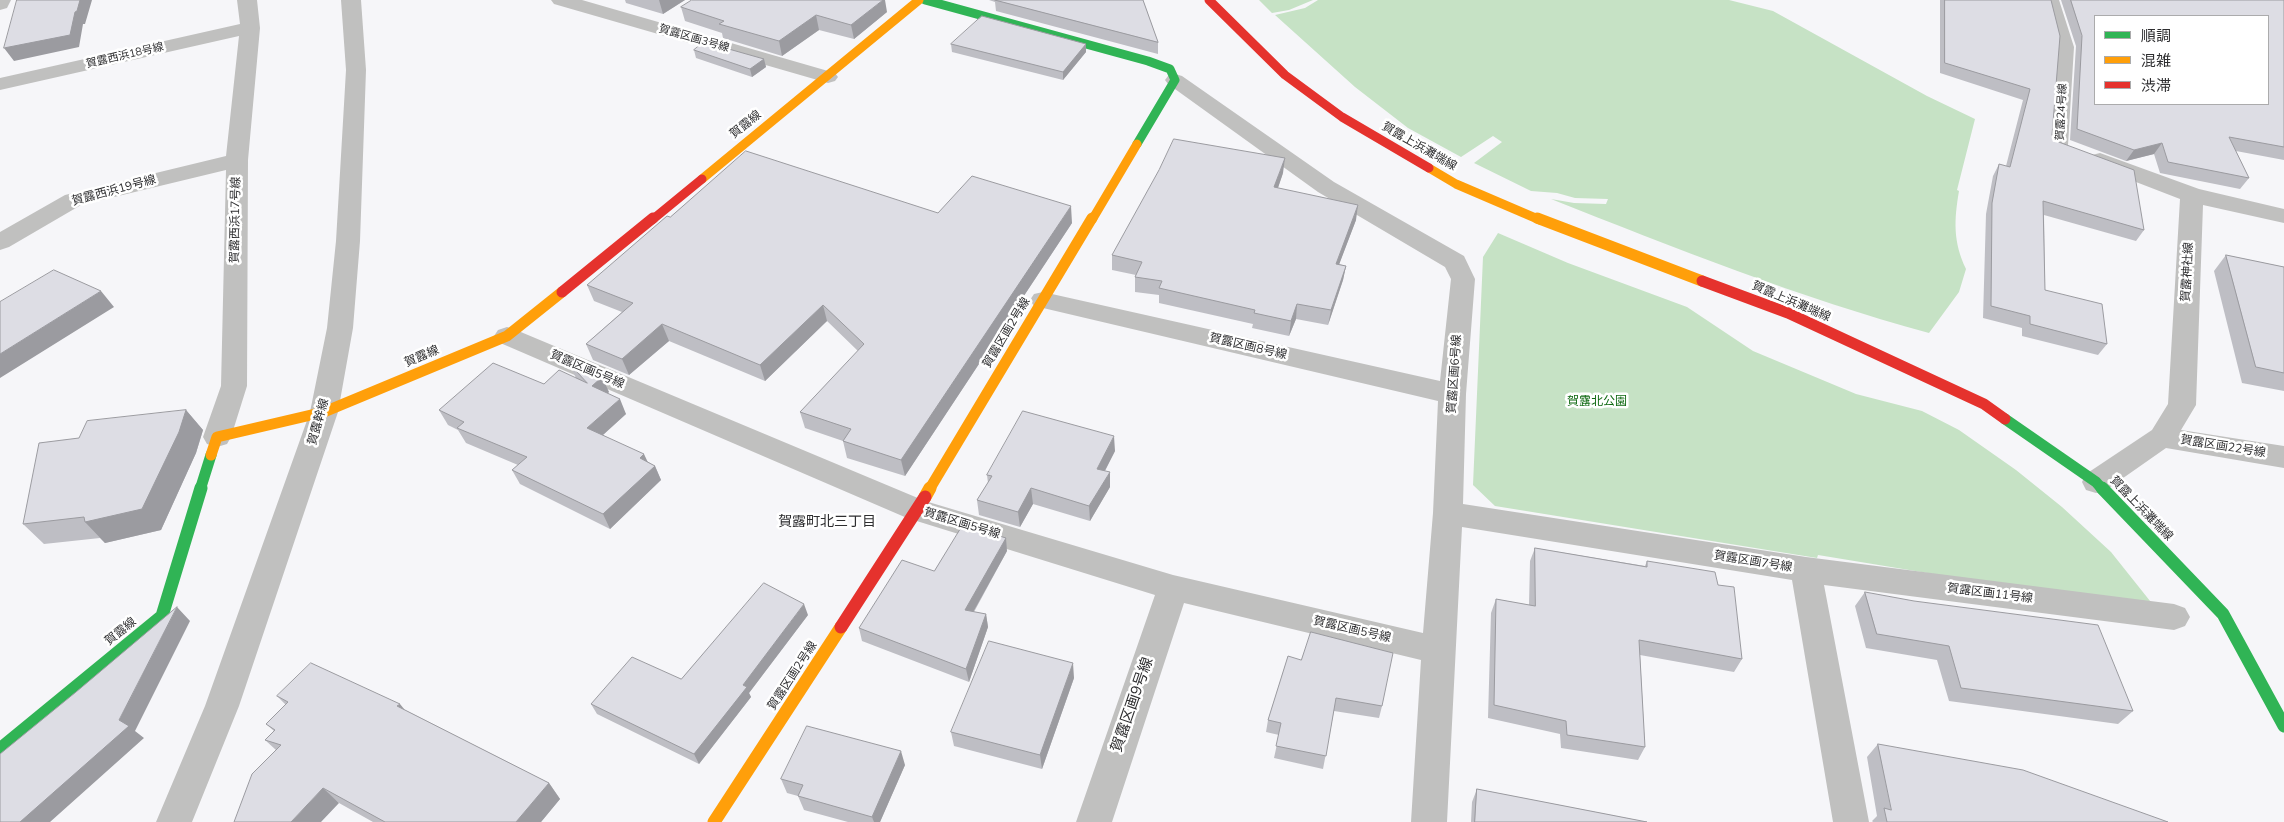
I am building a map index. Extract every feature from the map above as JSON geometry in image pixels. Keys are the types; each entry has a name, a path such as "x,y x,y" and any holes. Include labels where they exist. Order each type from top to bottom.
{"street":[{"path":"0,4 1,0"},
{"name":"賀露西浜17号線","path":"217,437 234,386 237,160 250,28 247,0"},
{"name":"賀露幹線","path":"174,822 222,706 324,412 340,328 348,241 356,70 351,0"},
{"name":"賀露区画3号線","path":"561,0 828,77"},
{"name":"賀露線","path":"0,749 162,616 217,437 324,412 507,336 828,77 918,0"},
{"path":"925,0 1148,61 1170,69 1175,80"},
{"name":"賀露上浜灘端線","path":"1209,0 1285,76 1342,118 1456,184 1507,207 1788,314 1984,404 2096,482 2224,614 2284,726"},
{"path":"657,29 679,14"},
{"name":"賀露西浜18号線","path":"0,84 250,28"},
{"name":"賀露区画2号線","path":"714,822 917,510 1175,80"},
{"name":"賀露区画6号線","path":"1175,80 1326,187 1455,262 1463,278 1452,394 1448,514 1438,650 1429,822"},
{"name":"賀露24号線","path":"2058,145 2192,195"},
{"name":"賀露西浜19号線","path":"0,242 73,200 237,160"},
{"path":"2192,195 2284,216"},
{"name":"賀露神社線","path":"2162,438 2182,406 2192,195"},
{"name":"賀露区画8号線","path":"1043,300 1452,394"},
{"name":"賀露区画5号線","path":"507,336 917,510 1173,588 1438,650"},
{"path":"2096,482 2162,438"},
{"name":"賀露区画22号線","path":"2162,438 2284,457"},
{"name":"賀露区画7号線","path":"1448,514 1806,570 1851,822"},
{"name":"賀露区画11号線","path":"1806,570 2174,617"},
{"name":"賀露区画9号線","path":"1094,822 1173,588"}],"lane":[{"name":"賀露24号線","path":"2051,0 2066,48 2058,145"}],"green space":[{"path":"1259,0 1313,0 1289,10 1272,13"},
{"path":"1318,0 1729,0 1773,11 1927,96 1975,119 1957,190 1959,191 1956,212 1957,240 1966,269 1959,292 1929,333 1785,288 1691,254 1551,199 1574,203 1606,204 1608,199 1575,198 1557,193 1531,191 1474,163 1502,142 1493,136 1461,157 1408,128 1355,87 1275,15 1305,8"},
{"name":"賀露北公園","path":"1498,233 1568,263 1687,307 1753,351 1856,394 1922,411 1959,430 2016,470 2062,507 2111,552 2158,611 1818,555 1817,558 1495,506 1473,485 1483,257"}],"building":[{"path":"17,0 80,0 75,12 70,35 4,48"},
{"path":"692,0 883,0 851,25 816,15 779,41 719,24 724,21 681,7"},
{"path":"995,0 1143,0 1158,42"},
{"path":"1945,0 2051,0 2060,36 2052,135 2056,141 2134,170 2144,230 2043,201 2045,290 2102,304 2107,344 2030,324 2030,316 1991,306 1992,203 1999,164 2010,167 2030,89 1945,63"},
{"path":"2071,0 2284,0 2284,147 2229,137 2249,178 2168,162 2162,143 2134,150 2077,129 2082,36"},
{"path":"982,16 1086,44 1063,72 951,44"},
{"path":"704,42 764,59 750,69 694,50"},
{"path":"1174,139 1285,158 1274,187 1358,205 1336,264 1346,266 1331,310 1297,304 1291,321 1254,313 1255,310 1159,288 1162,281 1135,277 1142,262 1112,255"},
{"path":"746,151 938,213 972,176 1071,206 901,460 843,441 851,429 800,412 864,344 823,305 760,365 662,324 622,359 586,344 633,303 587,285"},
{"path":"2226,255 2284,267 2284,373 2256,367"},
{"path":"54,270 101,291 0,354 0,302"},
{"path":"568,362 602,377 592,386 620,399 587,428 644,454 640,458 655,466 603,514 512,470 527,457 457,428 464,422 439,410 493,363 544,384 559,370 587,383"},
{"path":"186,410 179,432 142,509 85,522 84,517 23,524 39,443 79,438 87,421"},
{"path":"1023,411 1114,436 1097,469 1110,472 1089,506 1031,488 1018,512 977,500 992,476 987,475"},
{"path":"963,525 1006,538 965,610 986,614 966,669 859,628 902,560 934,571"},
{"path":"1535,548 1647,567 1647,561 1715,572 1718,585 1734,587 1742,659 1639,640 1645,747 1567,735 1566,721 1494,705 1496,599 1535,606"},
{"path":"764,583 804,604 743,685 747,687 694,754 591,704 632,657 681,679"},
{"path":"1865,592 1914,601 2098,625 2133,711 1961,688 1949,646 1877,634"},
{"path":"177,607 119,720 129,726 20,822 0,822 0,754"},
{"path":"1311,632 1393,653 1382,706 1336,698 1326,756 1276,746 1281,723 1268,720 1288,656 1301,660"},
{"path":"989,641 1073,663 1040,755 951,732"},
{"path":"311,663 400,704 397,706 549,783 516,822 385,822 323,788 291,822 234,822 252,774 281,745 265,740 275,730 266,724 288,702 277,696"},
{"path":"807,726 901,751 872,817 798,796 803,785 781,779"},
{"path":"1878,744 2023,770 2168,822 1887,822 1884,808 1891,810"},
{"path":"1477,789 1647,822 1475,822"}],"traffic: fast":[{"path":"925,0 1148,61 1170,69 1175,80 1137,144"},
{"path":"2005,419 2096,482 2223,614 2284,726"},
{"path":"0,749 162,616 211,455"}],"traffic: slow":[{"path":"702,179 919,0"},
{"path":"925,497 1137,144"},
{"path":"1429,168 1456,184 1507,207 1702,281"},
{"path":"211,455 217,437 324,412 507,336 562,292"},
{"path":"714,822 841,627"}],"traffic: jam":[{"path":"1209,0 1285,75 1342,117 1429,168"},
{"path":"562,292 702,179"},
{"path":"1702,281 1788,313 1984,404 2005,419"},
{"path":"841,627 925,497"}],"district":[{"name":"賀露町北三丁目","path":"827,523"}]}
